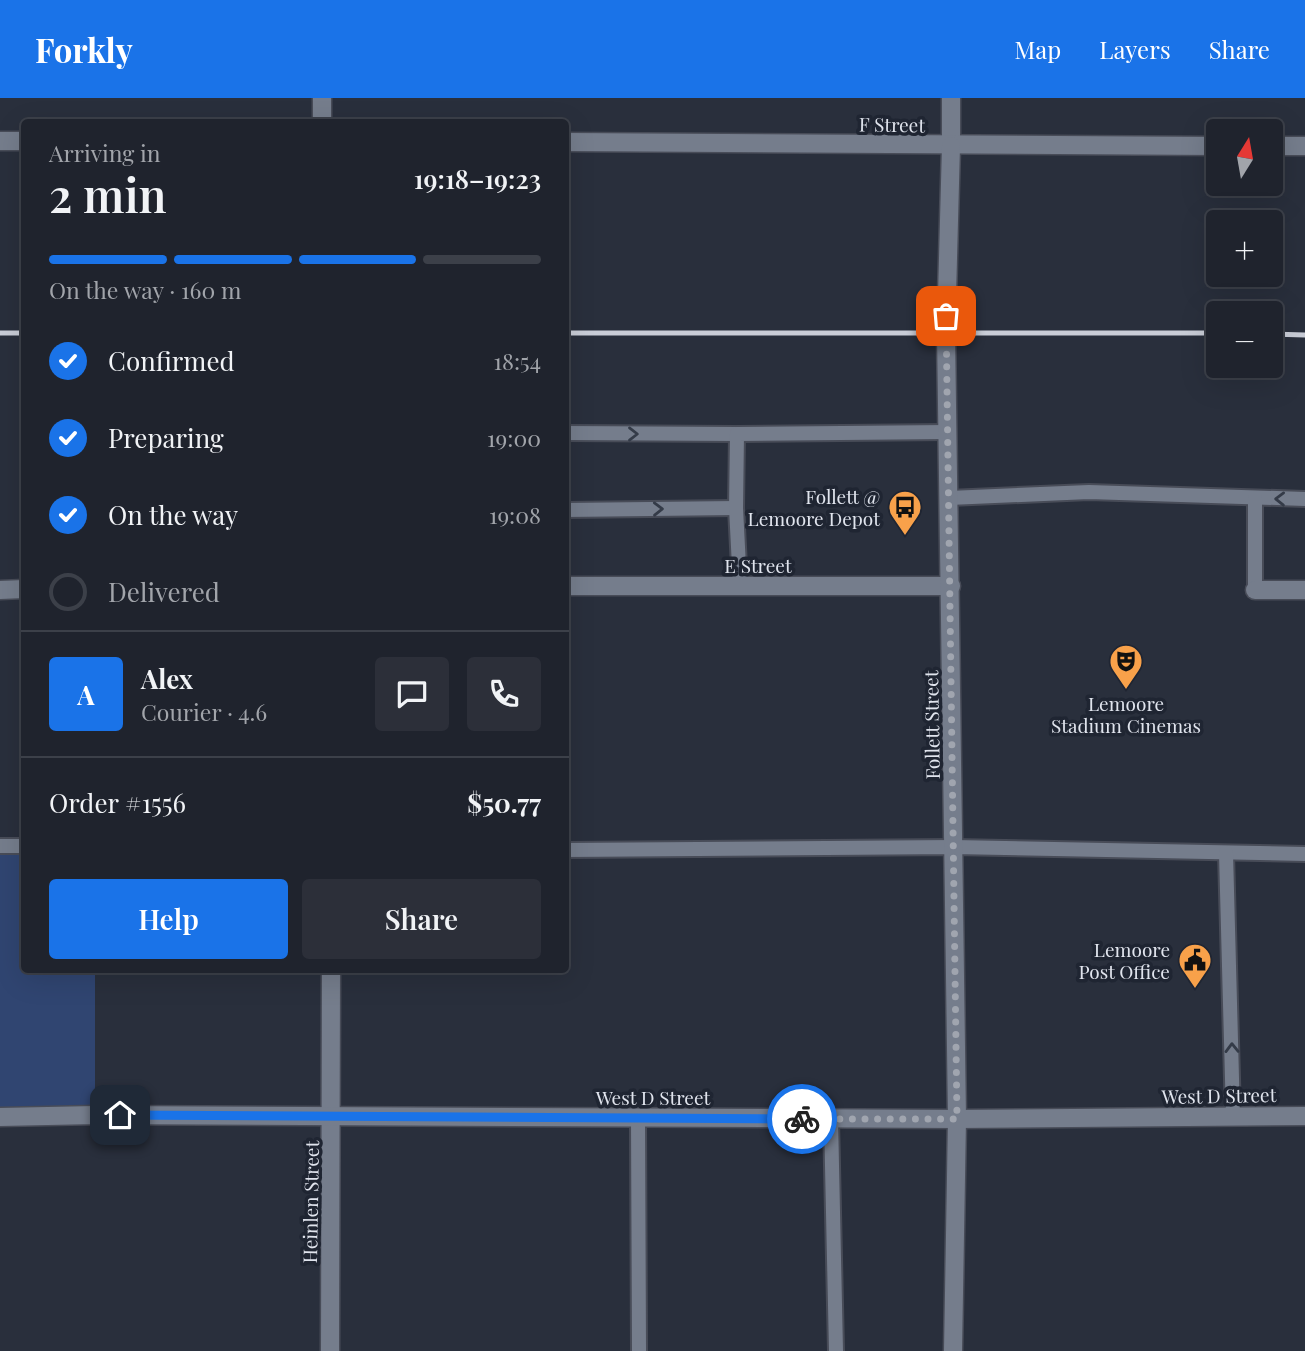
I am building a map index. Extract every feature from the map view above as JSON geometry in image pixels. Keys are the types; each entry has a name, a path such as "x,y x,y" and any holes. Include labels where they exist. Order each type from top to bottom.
{"street":[{"path":"322,98 322,119"},
{"name":"Follett Street","path":"951,98 946,333 957,1119 953,1351"},
{"path":"0,141 21,141"},
{"name":"F Street","path":"569,142 1206,146"},
{"path":"1283,146 1305,146"},
{"name":"E Street","path":"569,586 951,586"},
{"path":"0,590 21,589"},
{"path":"1255,590 1305,590"},
{"name":"Heinlen Street","path":"330,1351 331,973"},
{"name":"West D Street","path":"0,1117 95,1115 957,1119 1305,1115"}],"lane":[{"path":"569,433 948,432"},
{"path":"737,434 736,508 740,586"},
{"path":"949,498 1089,492 1305,499"},
{"path":"1255,498 1255,590"},
{"path":"569,510 736,508"},
{"path":"0,846 21,846"},
{"path":"569,850 954,847 1305,854"},
{"path":"1226,853 1233,1116"},
{"path":"638,1118 639,1351"},
{"path":"831,1119 836,1351"}],"shaded area":[{"path":"21,846 21,973 95,973 95,1115 0,1117 0,847"}],"railway":[{"path":"0,333 21,333"},
{"path":"569,333 1206,333"},
{"path":"1283,334 1305,335"}],"way so far":[{"path":"802,1119 957,1119 946,316"}],"place":[{"name":"Follett @ Lemoore Depot","path":"905,537"},
{"name":"Lemoore Stadium Cinemas","path":"1126,691"},
{"name":"Lemoore Post Office","path":"1195,990"}],"route":[{"path":"120,1115 802,1119"}]}
